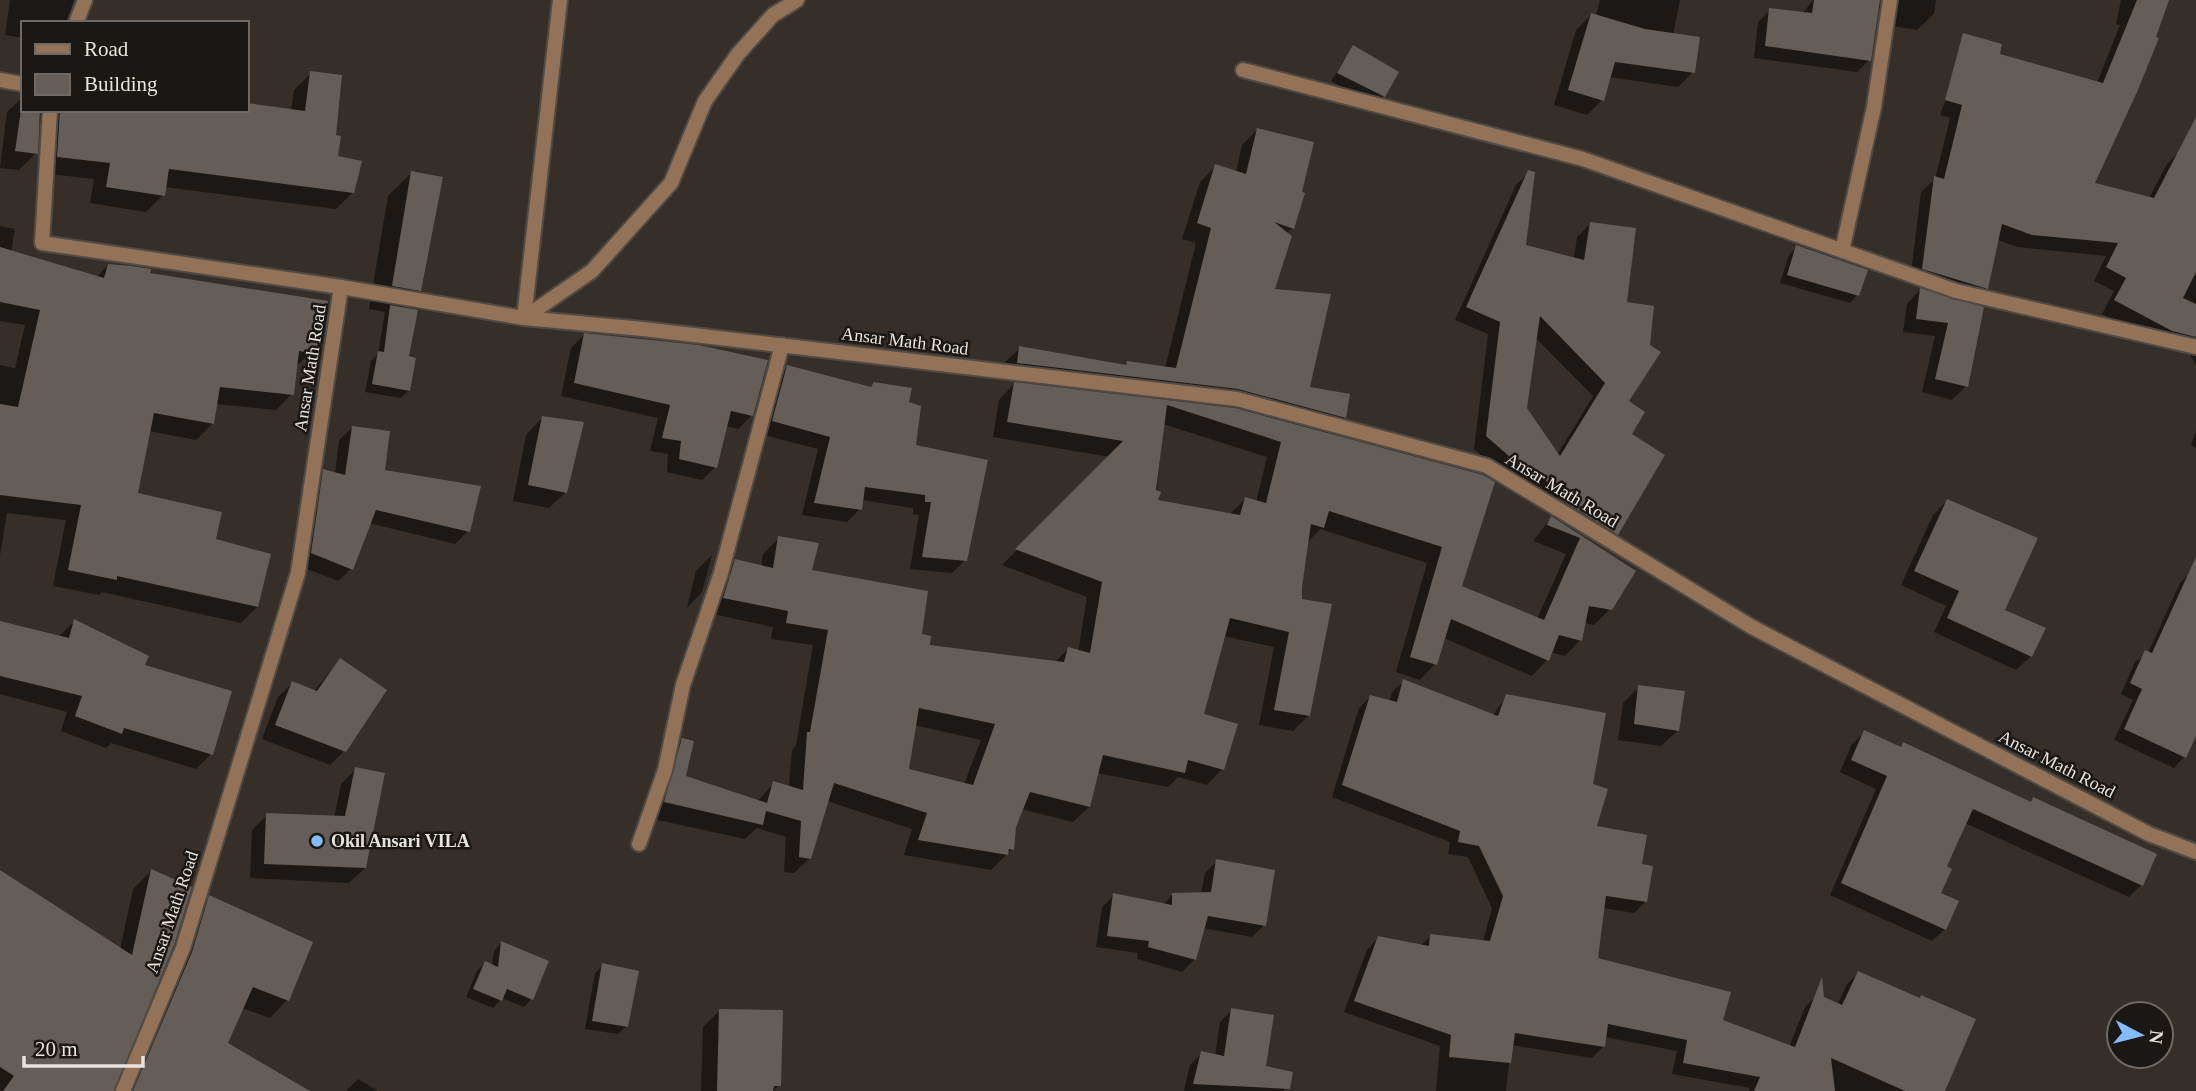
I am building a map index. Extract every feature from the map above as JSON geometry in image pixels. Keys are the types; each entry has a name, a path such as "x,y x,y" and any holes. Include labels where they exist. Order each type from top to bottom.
{"street":[{"path":"77,21 85,0"},
{"path":"524,318 560,0"},
{"path":"524,318 592,271 671,183 705,101 738,54 773,15 797,0"},
{"path":"1842,251 1874,107 1889,0"},
{"path":"1243,70 1583,159 1956,291 2196,347"},
{"path":"0,80 21,84"},
{"path":"50,112 43,243 341,287"},
{"name":"Ansar Math Road","path":"123,1091 183,948 298,573 341,287 524,318 782,345 1237,399 1487,466 1752,627 2149,834 2196,852"},
{"path":"639,844 665,770 683,685 721,573 782,345"}],"building":[{"path":"1814,0 1880,0 1871,61 1765,46 1769,8 1812,13"},
{"path":"2137,0 2169,0 2156,37 2159,38 2095,183 2154,198 2196,117 2196,272 2183,298 2196,304 2196,337 2172,331 2114,300 2126,278 2106,267 2118,243 2032,235 2002,224 1988,289 1922,269 1934,176 1944,179 1962,105 1945,100 1963,33 2002,44 2000,54 2103,83"},
{"path":"1591,13 1645,29 1700,37 1695,73 1615,62 1604,101 1568,90"},
{"path":"1353,45 1399,72 1385,97 1337,73"},
{"path":"310,71 342,75 336,135 341,136 338,156 362,161 354,193 169,169 165,196 106,187 110,163 57,157 60,112 248,112 248,103 305,111"},
{"path":"21,110 40,112 38,154 15,151"},
{"path":"1257,128 1314,142 1302,192 1305,193 1294,229 1274,222 1292,236 1275,289 1331,294 1310,387 1350,394 1346,418 1238,389 1017,363 1019,346 1126,365 1127,361 1176,368 1211,228 1197,223 1215,164 1246,174"},
{"path":"1528,170 1535,172 1526,245 1584,260 1590,222 1636,228 1627,302 1654,306 1650,345 1661,352 1629,401 1645,412 1632,434 1665,455 1618,535 1558,498 1562,489 1527,472 1486,436 1500,322 1466,307","holes":["1540,316 1605,383 1560,456 1527,408"]},
{"path":"411,171 443,177 421,291 392,286"},
{"path":"1796,245 1868,270 1859,296 1787,275"},
{"path":"0,247 104,278 108,264 131,266 151,269 150,273 328,301 315,354 299,351 294,395 220,387 214,424 154,413 138,493 222,512 216,539 271,554 258,607 117,576 117,580 68,570 81,505 0,495 0,404 18,407 40,310 0,302"},
{"path":"1920,288 1984,307 1968,387 1935,379 1948,323 1916,319"},
{"path":"390,305 418,310 409,356 416,358 410,391 372,384 378,351 384,352"},
{"path":"584,333 699,345 768,360 753,416 731,411 717,468 679,459 681,441 662,438 670,405 574,383"},
{"path":"787,365 871,387 874,382 912,388 909,402 921,406 916,445 988,460 967,561 922,557 931,502 925,502 925,495 865,487 862,510 814,503 830,437 772,421"},
{"path":"1014,382 1235,408 1483,475 1495,482 1462,586 1544,620 1580,538 1547,525 1551,516 1636,571 1612,610 1589,606 1582,641 1559,635 1549,661 1451,619 1437,665 1410,657 1442,547 1329,511 1324,528 1311,524 1302,587 1302,599 1332,604 1310,716 1274,710 1289,632 1230,618 1204,714 1238,724 1224,770 1188,760 1185,773 1103,755 1090,807 1030,792 1016,827 1014,850 1009,849 1008,855 918,840 927,813 834,783 811,859 799,857 801,821 766,811 763,825 664,802 682,738 694,741 686,776 767,803 773,781 803,790 807,732 810,732 828,630 786,623 788,611 723,598 735,559 773,568 778,536 819,543 812,570 928,591 922,634 931,636 930,645 1064,662 1068,647 1090,653 1102,582 1015,549 1123,441 1007,422","holes":["1167,405 1281,442 1266,503 1245,497 1240,515 1158,500 1161,492 1156,490","919,708 995,724 973,785 909,769"]},
{"path":"542,416 584,422 567,493 528,485"},
{"path":"352,426 390,431 385,470 481,486 470,532 376,510 353,570 311,553 323,469 345,475"},
{"path":"1947,499 2038,538 2005,610 2046,628 2032,657 1947,618 1959,591 1914,571"},
{"path":"2196,557 2196,736 2186,758 2124,729 2142,689 2130,683 2145,650 2152,653"},
{"path":"74,619 149,656 145,665 232,691 213,755 124,728 122,734 75,716 82,696 0,676 0,621 69,638"},
{"path":"340,658 387,690 346,752 275,725 292,681 317,691"},
{"path":"1403,679 1498,716 1506,694 1606,713 1593,784 1608,789 1597,826 1647,835 1642,864 1653,866 1647,902 1606,896 1598,958 1731,992 1723,1020 1795,1047 1822,977 1824,997 1842,1005 1858,971 1920,998 1921,995 1976,1019 1945,1091 1905,1091 1831,1058 1835,1091 1754,1091 1760,1077 1683,1063 1687,1040 1608,1024 1605,1047 1515,1033 1511,1063 1449,1057 1451,1035 1354,1001 1378,936 1429,946 1430,934 1490,941 1503,896 1479,846 1458,842 1460,831 1342,785 1370,695 1397,702"},
{"path":"1638,685 1685,691 1679,731 1634,724"},
{"path":"1864,730 1901,747 1903,742 2031,802 2033,797 2157,854 2143,886 1973,809 1947,866 1952,869 1941,893 1959,901 1946,930 1841,883 1887,776 1851,760"},
{"name":"Okil Ansari VILA","path":"355,767 385,773 366,868 264,864 266,813 345,816"},
{"path":"1216,859 1275,870 1266,926 1208,916 1196,960 1148,947 1149,941 1107,936 1113,893 1172,905 1172,893 1211,892"},
{"path":"151,869 192,887 174,945 114,1091 3,1091 14,1076 0,1067 0,870 132,955"},
{"path":"209,895 313,942 289,1001 253,987 228,1043 310,1091 133,1091 192,952"},
{"path":"501,941 549,961 533,1000 507,989 502,1001 473,989 485,961 498,967"},
{"path":"602,963 639,971 628,1027 592,1021"},
{"path":"1231,1008 1274,1015 1266,1066 1293,1072 1290,1089 1193,1084 1201,1051 1224,1056"},
{"path":"719,1009 783,1010 781,1086 774,1086 773,1091 717,1091"}],"place":[{"name":"Okil Ansari VILA","path":"317,841"}]}
